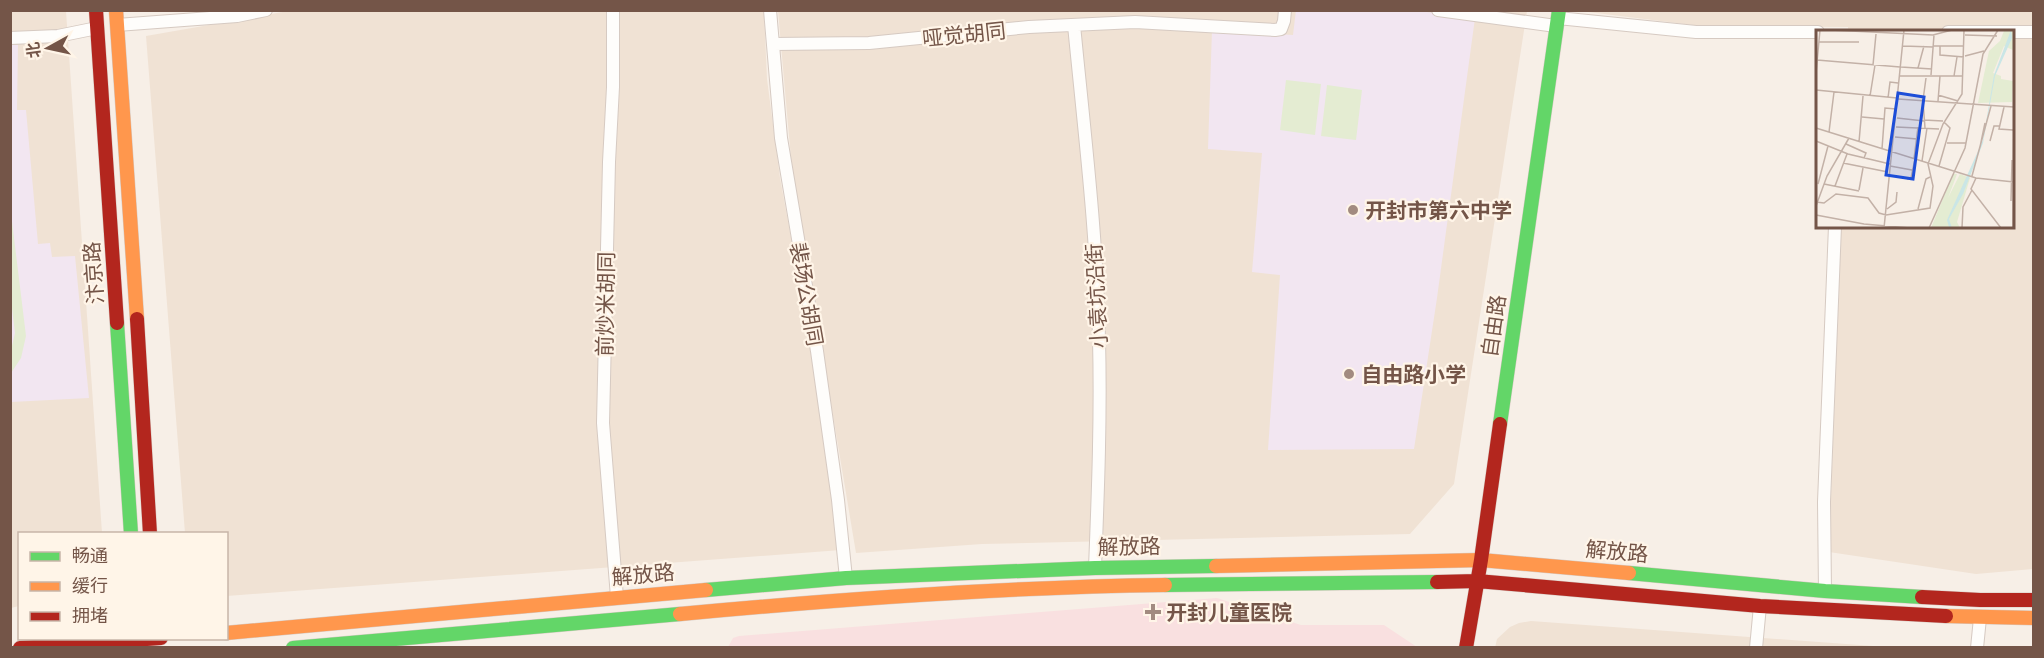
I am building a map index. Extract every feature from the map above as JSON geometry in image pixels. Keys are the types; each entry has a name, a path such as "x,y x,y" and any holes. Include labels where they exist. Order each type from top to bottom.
{"main road":[{"name":"汴京路","path":"96,10 131,532"},
{"name":"汴京路","path":"116,10 150,532"},
{"name":"自由路","path":"1466,648 1481,560 1557,18"},
{"name":"解放路","path":"228,633 846,578 1095,568 1481,560 1825,591 1980,600 2034,600"},
{"name":"解放路","path":"293,648 393,643 845,599 1094,586 1477,581 1760,606 1980,618 2034,618"},
{"path":"20,648 138,642"}],"street":[{"path":"117,26 237,16 266,10"},
{"name":"前炒米胡同","path":"613,10 613,87 608,186 603,423 618,597"},
{"name":"裴场公胡同","path":"770,10 781,138 817,351 838,500 846,578"},
{"name":"哑觉胡同","path":"773,44 869,43 1029,27 1135,22 1275,30 1281,29 1285,10"},
{"path":"1438,10 1557,18 1696,32 1816,32"},
{"name":"小袁坑沿街","path":"1074,25 1093,229 1100,338 1100,441 1095,568"},
{"path":"10,38 58,36 98,28"},
{"path":"2014,33 2034,33"},
{"path":"1825,591 1824,502 1835,228"},
{"path":"1756,648 1760,606"},
{"path":"1977,648 1980,618"}],"shaded area":[{"path":"294,10 764,11 767,79 780,178 818,384 841,550 228,596 228,532 185,532 146,36"},
{"name":"开封市第六中学","path":"1296,10 1411,10 1475,18 1414,449 1268,450 1280,275 1252,272 1262,153 1208,149 1212,30 1293,35"},
{"path":"11,11 66,11 102,532 18,532 18,606 11,608"},
{"path":"778,11 1527,11 1454,484 1410,534 982,544 856,553 792,170"},
{"path":"1580,11 2033,11 2033,569 1976,574 1829,552 1841,228 2014,228 2014,30 1848,30 1848,27 1701,26"},
{"path":"11,45 18,45 17,110 26,110 38,244 50,243 52,257 75,256 89,398 11,402"},
{"name":"开封儿童医院","path":"1217,598 1301,625 1384,625 1417,647 728,647 733,638 739,636"},
{"path":"1531,621 1887,647 1495,648 1497,639 1510,627"}],"green space":[{"path":"1286,80 1321,84 1315,135 1280,130"},
{"path":"1327,85 1362,90 1356,140 1321,136"},
{"path":"10,205 26,336 21,358 11,373 11,350 15,333 10,292"}],"traffic: fast":[{"path":"1500,424 1559,10"},
{"path":"117,323 131,532"},
{"path":"706,590 846,578 1095,568 1216,566"},
{"path":"1629,573 1825,591 1922,597"},
{"path":"1165,585 1437,582"},
{"path":"293,648 680,614"}],"traffic: slow":[{"path":"116,10 137,319"},
{"path":"1216,566 1481,560 1629,573"},
{"path":"680,614 922,595 1044,588 1165,585"},
{"path":"228,633 706,590"},
{"path":"1946,616 2034,618"}],"traffic: jam":[{"path":"96,10 117,323"},
{"path":"137,319 150,532"},
{"path":"1466,648 1500,424"},
{"path":"1437,582 1477,581 1760,606 1946,616"},
{"path":"1922,597 2034,600"},
{"path":"20,648 133,640"}],"place":[{"name":"开封市第六中学","path":"1353,210"},
{"name":"自由路小学","path":"1349,374"},
{"name":"开封儿童医院","path":"1153,612"}]}
